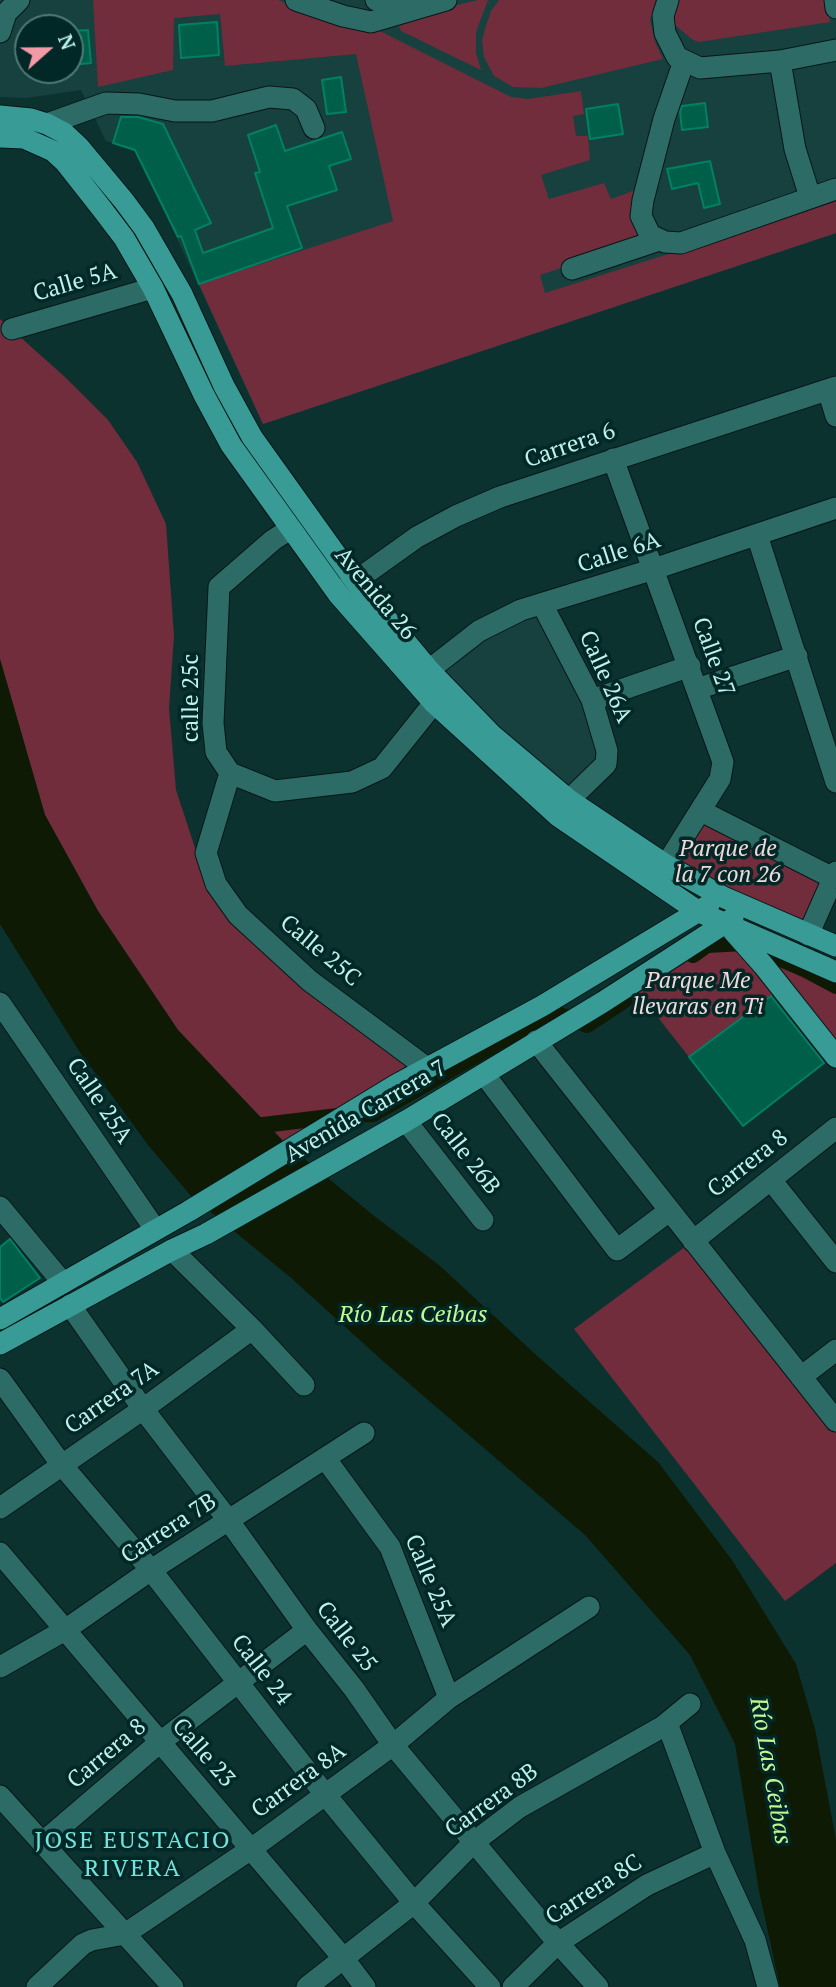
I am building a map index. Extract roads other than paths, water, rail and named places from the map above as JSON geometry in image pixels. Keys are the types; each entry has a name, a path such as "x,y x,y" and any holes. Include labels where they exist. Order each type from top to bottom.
{"main road":[{"name":"Avenida 26","path":"0,116 31,119 64,134 79,147 144,228 182,295 237,412 346,587 434,704 558,816 699,912 836,972"},
{"name":"Avenida 26","path":"0,136 24,138 39,143 65,162 124,238 153,288 217,422 290,529 492,735 569,800 666,865 723,897 836,946"},
{"name":"Avenida Carrera 7","path":"0,1319 189,1211 368,1102 542,1006 723,897"},
{"name":"Avenida Carrera 7","path":"0,1344 205,1234 406,1121 726,924 747,907"},
{"path":"726,924 764,966 836,1056"}],"street":[{"path":"0,32 6,13 19,0"},
{"path":"296,0 343,16 371,22 446,0"},
{"path":"376,0 422,7"},
{"path":"667,0 663,16 665,33 677,57 700,68 780,61 836,50"},
{"path":"835,0 836,8"},
{"path":"684,61 664,119 643,200 641,216 650,235 659,240 681,243 836,189"},
{"path":"780,61 794,149 810,197"},
{"path":"47,124 106,103 139,104 174,111 212,111 269,97 293,99 306,109 314,128"},
{"path":"572,269 659,240"},
{"name":"Calle 5A","path":"12,329 153,288"},
{"path":"832,388 836,416"},
{"name":"Carrera 6","path":"346,587 417,537 500,497 832,388"},
{"name":"Calle 27","path":"613,459 723,762 720,779 666,865"},
{"name":"Calle 6A","path":"429,670 479,631 520,610 654,569 836,508"},
{"name":"calle 25c","path":"230,774 216,752 213,723 219,587 273,540 290,529"},
{"path":"757,535 836,782"},
{"name":"Calle 26A","path":"542,604 592,700 604,734 608,758 606,764 569,800"},
{"path":"697,689 797,656"},
{"path":"592,700 690,666"},
{"path":"230,774 275,791 352,782 382,768 434,704"},
{"name":"Calle 25C","path":"230,774 206,853 216,884 238,915 310,981 427,1068"},
{"path":"701,811 834,875 808,935"},
{"name":"Calle 25A","path":"0,1003 155,1229"},
{"path":"536,1041 836,1421"},
{"path":"484,1074 617,1250 669,1211"},
{"name":"Calle 26B","path":"406,1121 483,1220"},
{"name":"Carrera 8","path":"693,1241 836,1128"},
{"path":"771,1180 836,1262"},
{"path":"0,1207 63,1283"},
{"path":"172,1250 304,1385"},
{"name":"Calle 25","path":"70,1305 143,1409 229,1521 306,1630 354,1689 393,1745 598,1987"},
{"name":"Carrera 7A","path":"0,1508 252,1329"},
{"path":"801,1377 836,1350"},
{"name":"Calle 24","path":"0,1379 61,1464 151,1570 324,1793 414,1903 490,1987"},
{"name":"Carrera 7B","path":"0,1667 65,1630 151,1570 364,1433"},
{"name":"Calle 25A","path":"325,1458 390,1547 449,1698"},
{"name":"Calle 23","path":"0,1553 365,1987"},
{"name":"Carrera 8A","path":"37,1987 83,1944 125,1934 251,1849 393,1745 449,1698 589,1607"},
{"name":"Carrera 8","path":"42,1843 159,1744 306,1630"},
{"name":"Carrera 8B","path":"307,1987 414,1903 474,1842 520,1807 667,1723 690,1704"},
{"path":"667,1723 715,1853 755,1940 768,1987"},
{"path":"0,1796 173,1987"},
{"name":"Carrera 8C","path":"513,1987 558,1943 648,1885 715,1853"}],"water":[{"name":"Río Las Ceibas","path":"0,659 45,815 98,911 178,1030 284,1142 439,1265 658,1462 732,1560 796,1664 815,1729 836,1840 836,1987 780,1987 759,1891 735,1744 690,1655 585,1535 384,1362 290,1277 191,1196 148,1145 79,1051 0,924"}],"waterway":[{"path":"693,955 707,945 744,943 836,986"},
{"path":"247,1127 373,1114 552,1012 587,1025 625,1000"}],"district":[{"name":"JOSE EUSTACIO RIVERA","path":"133,1855"}],"park label":[{"name":"Parque de la 7 con 26","path":"728,862"},
{"name":"Parque Me llevaras en Ti","path":"698,994"}]}
